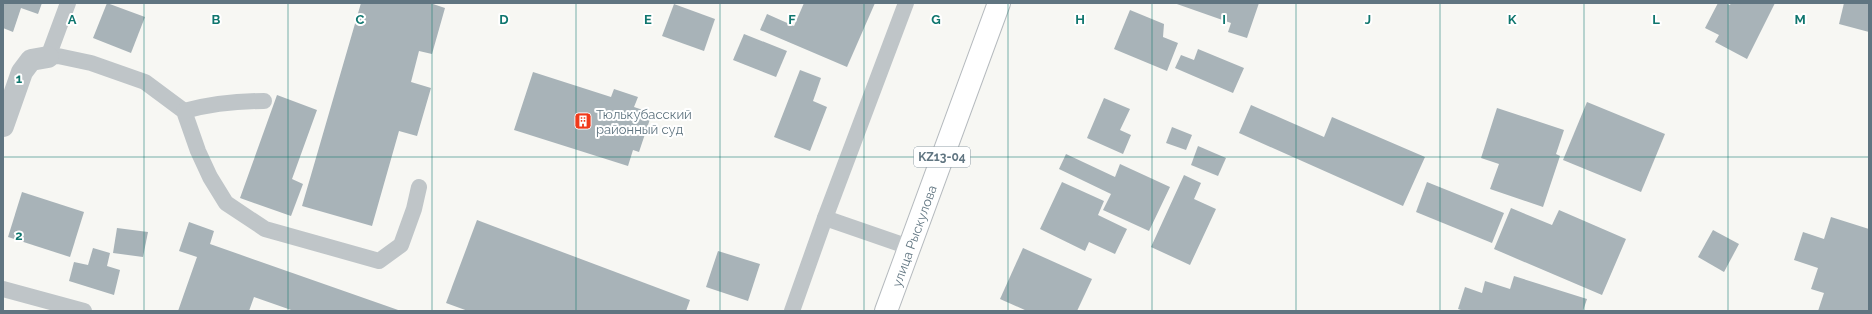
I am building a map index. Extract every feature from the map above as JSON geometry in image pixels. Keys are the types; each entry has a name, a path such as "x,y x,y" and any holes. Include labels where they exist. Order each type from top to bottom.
{"main road":[{"name":"улица Рыскулова","path":"886,311 999,3"}],"street":[{"path":"3,126 22,72 31,60 48,57"}],"lane":[{"path":"68,3 48,57 58,56 90,63 145,82 184,111 198,151 210,178 226,203 265,229 379,261 401,245 414,209 419,187"},
{"path":"792,311 825,218 906,3"},
{"path":"184,111 202,106 244,101 264,101"},
{"path":"825,218 909,247"},
{"path":"3,289 84,311"}],"building":[{"path":"3,3 42,3 38,14 21,8 13,32 3,28"},
{"path":"107,3 145,17 131,53 93,38"},
{"path":"361,3 430,3 445,8 432,54 419,51 411,82 431,88 417,136 399,131 372,226 302,206"},
{"path":"804,3 875,3 847,67 760,30 767,14 794,26"},
{"path":"1174,3 1259,3 1247,38 1228,32 1231,23"},
{"path":"1718,3 1730,5 1731,3 1775,3 1747,59 1715,42 1719,35 1705,28"},
{"path":"1844,3 1869,3 1869,32 1839,24"},
{"path":"674,4 715,19 704,51 662,36"},
{"path":"1130,10 1164,24 1163,37 1178,43 1167,71 1114,49"},
{"path":"744,34 787,51 776,77 733,60"},
{"path":"1198,49 1244,68 1233,93 1175,68 1181,55 1194,60"},
{"path":"800,70 821,78 813,101 827,107 810,151 774,137"},
{"name":"Тюлькубасский районный суд","path":"533,72 611,97 614,89 638,97 634,107 652,113 639,152 633,150 628,166 514,130"},
{"path":"277,95 317,110 292,179 303,184 291,216 240,198"},
{"path":"1104,98 1130,109 1120,130 1131,135 1123,154 1087,138"},
{"path":"1587,102 1665,134 1641,192 1563,160"},
{"path":"1251,105 1324,137 1332,117 1425,157 1403,206 1239,133"},
{"path":"1497,108 1564,130 1556,154 1560,156 1543,207 1490,189 1499,164 1481,158"},
{"path":"1172,127 1192,135 1186,150 1166,143"},
{"path":"1198,146 1226,158 1218,176 1191,165"},
{"path":"1066,154 1115,177 1120,164 1170,187 1149,231 1103,210 1111,194 1059,169"},
{"path":"1184,175 1201,183 1194,199 1216,209 1190,265 1151,247"},
{"path":"1062,182 1104,201 1098,215 1127,229 1115,254 1089,242 1085,251 1040,229"},
{"path":"1427,182 1504,213 1492,243 1416,212"},
{"path":"22,192 84,212 70,257 8,237"},
{"path":"1511,208 1552,225 1559,210 1626,239 1602,295 1494,249"},
{"path":"1831,217 1869,229 1869,311 1818,311 1824,293 1811,289 1818,268 1794,260 1803,232 1824,239"},
{"path":"477,220 690,300 686,311 468,311 446,303"},
{"path":"189,222 214,231 210,244 401,311 294,311 254,297 249,311 178,311 197,257 179,251"},
{"path":"117,228 148,232 143,257 113,253"},
{"path":"1713,230 1739,244 1724,272 1698,257"},
{"path":"93,248 110,253 107,266 120,270 114,295 69,281 74,262 88,265"},
{"path":"1023,248 1092,279 1077,311 1027,311 1000,299"},
{"path":"718,251 760,264 748,301 706,287"},
{"path":"1514,276 1587,299 1583,311 1464,311 1458,309 1465,287 1482,293 1485,281 1510,289"}],"place":[{"name":"Тюлькубасский районный суд","path":"583,121"}]}
